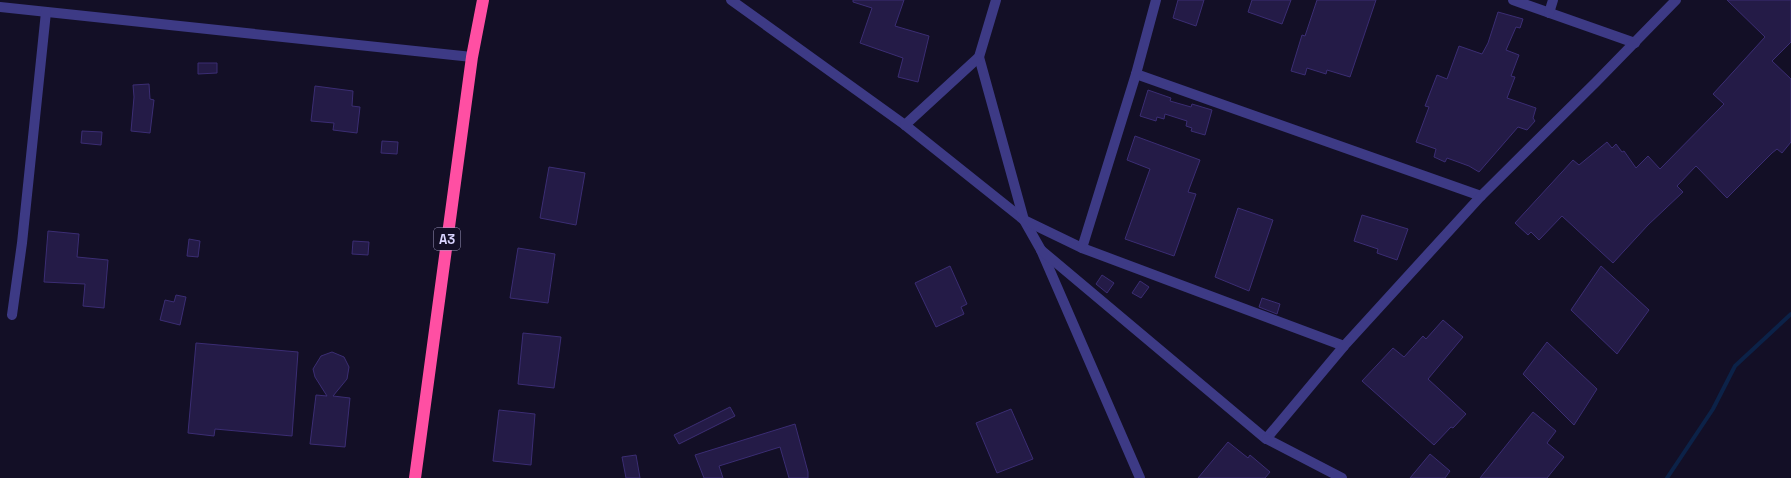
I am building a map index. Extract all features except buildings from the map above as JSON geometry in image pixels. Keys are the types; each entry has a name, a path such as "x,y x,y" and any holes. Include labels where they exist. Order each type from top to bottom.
{"highway":[{"name":"A3","path":"415,478 472,57 483,0"}],"street":[{"path":"731,0 905,125 1024,220 1082,248 1344,346"},
{"path":"905,125 979,57 996,0"},
{"path":"1082,248 1136,74 1156,0"},
{"path":"1513,0 1635,43"},
{"path":"1549,13 1553,0"},
{"path":"1267,439 1344,346 1481,196 1635,43 1676,0"},
{"path":"0,7 472,57"},
{"path":"12,315 22,243 46,12"},
{"path":"979,57 1024,220 1041,250 1140,478"},
{"path":"1136,74 1481,196"},
{"path":"1041,250 1266,440 1267,439 1342,478"}],"waterway":[{"path":"1667,478 1713,409 1735,366 1791,314"}]}
